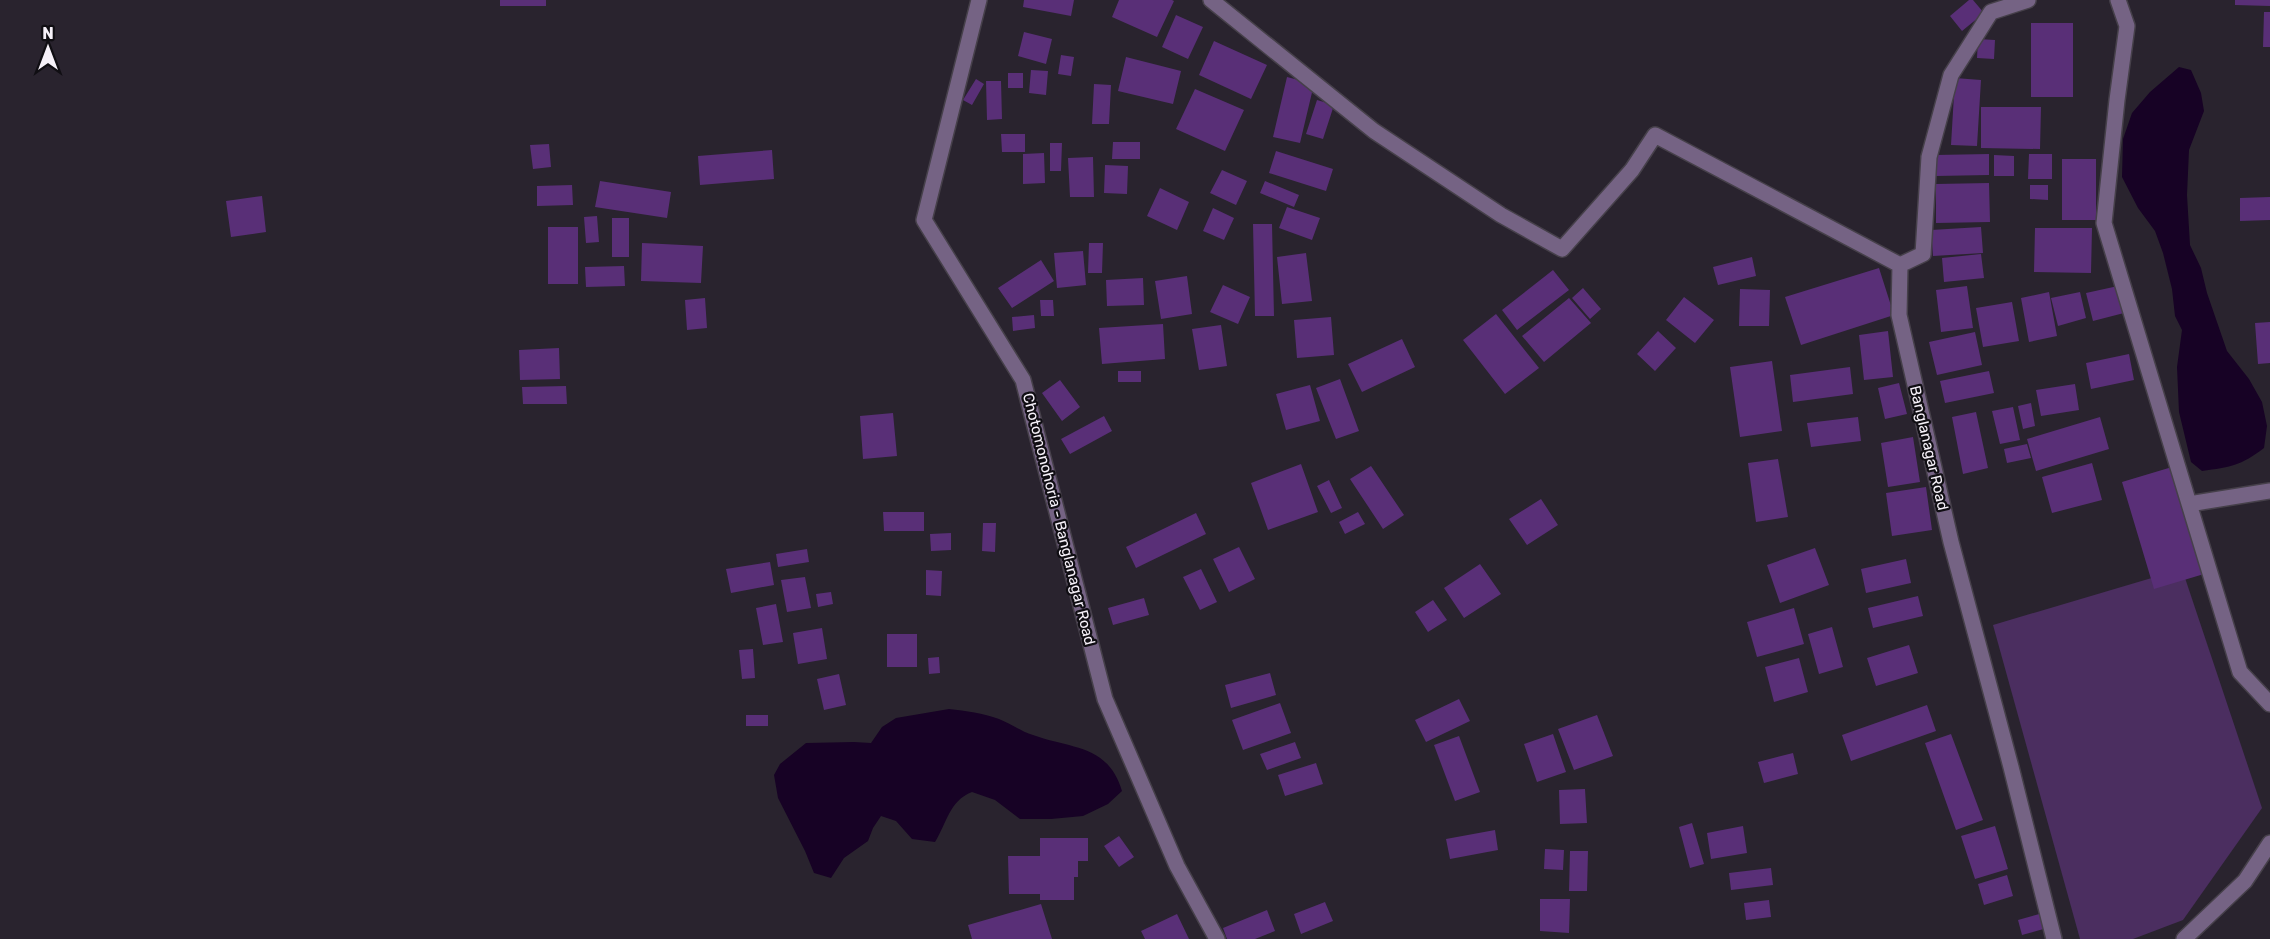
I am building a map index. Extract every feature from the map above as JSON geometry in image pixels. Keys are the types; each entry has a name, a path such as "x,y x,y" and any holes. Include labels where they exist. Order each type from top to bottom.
{"street":[{"name":"Chotomonohoria - Banglanagar Road","path":"979,0 924,220 1023,380 1105,699 1177,866 1217,939"},
{"path":"1211,0 1374,131 1501,215 1562,249 1632,170 1655,135 1900,265 1923,254 1929,157 1951,75 1991,12 2028,0"},
{"path":"2118,0 2127,26 2104,224 2240,672 2270,704"},
{"name":"Banglanagar Road","path":"1900,265 1899,315 1945,519 2054,939"},
{"path":"2189,504 2270,491"},
{"path":"2184,939 2245,881 2270,843"}],"shaded area":[{"path":"2179,67 2191,70 2201,93 2204,111 2189,150 2187,195 2190,245 2201,268 2227,351 2249,379 2262,402 2267,426 2264,448 2256,454 2235,465 2202,471 2191,462 2179,412 2177,367 2182,330 2175,316 2172,289 2163,253 2155,231 2138,208 2122,177 2123,139 2132,113 2150,92"},
{"path":"2182,569 2262,808 2183,920 2133,939 2080,939 1993,625"},
{"path":"949,709 993,717 1024,732 1074,746 1098,756 1108,764 1122,791 1108,804 1083,816 1051,819 1020,819 995,800 972,792 964,796 953,807 935,842 912,839 896,821 881,816 868,841 844,858 831,878 814,873 778,798 774,775 780,764 806,743 871,743 882,727 896,718"}],"building":[{"path":"500,0 546,0 546,6 500,6"},
{"path":"1024,0 1074,0 1071,16 1023,7"},
{"path":"1119,0 1174,1 1157,37 1112,17"},
{"path":"1969,0 1973,0 1984,13 1962,31 1950,16"},
{"path":"2235,0 2270,0 2270,6 2235,5"},
{"path":"2264,12 2270,12 2270,47 2263,47"},
{"path":"1176,15 1203,27 1188,59 1162,47"},
{"path":"2031,23 2073,23 2073,97 2031,97"},
{"path":"1024,32 1052,39 1046,64 1018,56"},
{"path":"1978,39 1995,40 1994,59 1977,58"},
{"path":"1214,41 1267,65 1251,99 1199,75"},
{"path":"1061,55 1074,57 1071,76 1058,74"},
{"path":"1126,57 1181,71 1173,104 1118,91"},
{"path":"1031,70 1048,71 1046,95 1029,93"},
{"path":"1008,73 1023,73 1023,88 1008,88"},
{"path":"1287,77 1314,84 1300,143 1273,137"},
{"path":"1955,78 1981,80 1977,146 1951,145"},
{"path":"976,79 984,84 972,105 963,100"},
{"path":"986,81 1001,81 1002,119 987,120"},
{"path":"1094,84 1111,85 1109,124 1092,124"},
{"path":"1195,89 1244,110 1225,151 1176,129"},
{"path":"1317,100 1334,105 1323,139 1306,134"},
{"path":"1981,107 2041,107 2040,149 1981,148"},
{"path":"1001,134 1025,134 1025,152 1002,152"},
{"path":"1113,142 1140,142 1140,159 1112,159"},
{"path":"1050,143 1062,143 1061,171 1050,171"},
{"path":"549,144 551,167 533,169 530,145"},
{"path":"772,150 774,179 700,185 698,156"},
{"path":"1276,151 1333,169 1326,191 1269,173"},
{"path":"1044,153 1045,183 1023,184 1023,154"},
{"path":"1989,154 1989,175 1936,176 1935,155"},
{"path":"2029,154 2052,154 2052,179 2028,179"},
{"path":"1994,155 2014,156 2014,176 1994,176"},
{"path":"1093,157 1094,197 1070,197 1068,158"},
{"path":"2062,159 2096,159 2096,220 2062,220"},
{"path":"1105,165 1128,166 1127,194 1104,193"},
{"path":"1222,170 1247,181 1236,205 1210,193"},
{"path":"600,181 671,192 667,218 595,207"},
{"path":"1265,181 1299,195 1294,207 1260,193"},
{"path":"1989,183 1990,222 1936,223 1936,184"},
{"path":"572,185 573,205 537,206 537,186"},
{"path":"2030,185 2048,185 2048,200 2030,199"},
{"path":"1160,188 1189,202 1177,230 1147,216"},
{"path":"262,196 266,232 231,237 226,201"},
{"path":"2270,197 2270,220 2240,221 2240,198"},
{"path":"1287,207 1320,218 1312,240 1279,228"},
{"path":"1213,208 1234,218 1224,240 1203,231"},
{"path":"597,216 599,242 586,243 584,217"},
{"path":"612,218 629,218 629,257 612,257"},
{"path":"1253,224 1272,224 1274,316 1255,316"},
{"path":"548,227 578,227 578,284 548,284"},
{"path":"1981,227 1983,253 1933,256 1931,230"},
{"path":"2035,228 2092,228 2091,273 2034,272"},
{"path":"642,243 703,246 701,283 641,281"},
{"path":"1089,243 1103,243 1102,273 1088,273"},
{"path":"1083,251 1086,285 1057,288 1054,253"},
{"path":"1306,253 1312,301 1282,304 1277,257"},
{"path":"1981,254 1984,278 1944,282 1942,258"},
{"path":"1752,257 1756,276 1718,285 1713,267"},
{"path":"1041,260 1054,281 1012,308 998,288"},
{"path":"624,266 625,286 586,287 585,267"},
{"path":"1879,268 1894,315 1801,345 1785,297"},
{"path":"1553,270 1569,290 1517,330 1502,310"},
{"path":"1187,276 1192,314 1161,319 1155,281"},
{"path":"1143,278 1144,305 1107,306 1106,280"},
{"path":"1223,285 1250,297 1238,324 1210,312"},
{"path":"1967,286 1973,328 1941,332 1936,290"},
{"path":"2118,286 2124,313 2093,321 2086,293"},
{"path":"1583,288 1601,309 1590,319 1572,298"},
{"path":"1740,289 1770,290 1769,326 1739,326"},
{"path":"2049,292 2057,336 2029,342 2021,298"},
{"path":"2080,292 2086,318 2058,326 2051,298"},
{"path":"1684,297 1714,320 1695,343 1666,320"},
{"path":"705,298 707,328 687,330 685,300"},
{"path":"1569,298 1591,323 1544,362 1522,336"},
{"path":"1040,300 1053,300 1054,316 1041,316"},
{"path":"2012,302 2019,341 1983,347 1976,308"},
{"path":"1496,314 1539,368 1505,394 1463,340"},
{"path":"1034,315 1035,328 1013,331 1012,317"},
{"path":"1331,317 1334,355 1297,358 1294,320"},
{"path":"2270,322 2270,363 2258,364 2255,323"},
{"path":"1163,324 1165,359 1102,364 1099,328"},
{"path":"1221,325 1227,366 1199,370 1192,329"},
{"path":"1658,331 1676,348 1655,371 1637,354"},
{"path":"1888,331 1893,377 1864,380 1859,335"},
{"path":"1975,332 1982,365 1937,375 1929,342"},
{"path":"1402,339 1415,367 1362,392 1348,364"},
{"path":"559,348 560,379 520,380 519,350"},
{"path":"2129,354 2134,380 2091,389 2086,363"},
{"path":"1772,361 1782,431 1740,437 1730,367"},
{"path":"1850,367 1853,394 1793,402 1790,375"},
{"path":"1118,371 1141,371 1141,382 1118,382"},
{"path":"1989,371 1994,393 1945,403 1940,381"},
{"path":"1340,379 1359,431 1336,439 1316,388"},
{"path":"1060,380 1080,407 1062,421 1042,393"},
{"path":"1899,383 1907,414 1885,419 1878,388"},
{"path":"2075,384 2079,410 2041,416 2036,390"},
{"path":"1310,385 1320,421 1286,430 1276,394"},
{"path":"566,386 567,404 523,404 522,387"},
{"path":"2031,403 2035,426 2023,429 2018,406"},
{"path":"2013,407 2020,440 2000,444 1992,411"},
{"path":"1976,412 1988,468 1963,474 1952,417"},
{"path":"893,413 897,456 863,459 860,416"},
{"path":"1104,416 1112,431 1070,454 1061,439"},
{"path":"1858,417 1861,441 1811,447 1807,423"},
{"path":"2100,417 2109,449 2036,471 2027,439"},
{"path":"1913,437 1920,482 1888,487 1881,443"},
{"path":"2027,444 2031,458 2007,463 2004,449"},
{"path":"1778,459 1788,517 1756,522 1748,463"},
{"path":"2092,463 2102,500 2052,513 2042,477"},
{"path":"1301,464 1318,512 1268,530 1251,483"},
{"path":"1371,466 1404,515 1383,529 1350,479"},
{"path":"2172,467 2204,574 2154,589 2122,482"},
{"path":"1329,480 1342,508 1331,513 1317,486"},
{"path":"1926,487 1932,530 1892,536 1886,493"},
{"path":"1541,499 1558,525 1527,545 1509,519"},
{"path":"883,512 924,512 924,531 884,531"},
{"path":"1358,512 1365,524 1345,534 1339,522"},
{"path":"1196,513 1206,534 1136,568 1126,547"},
{"path":"983,523 996,523 995,552 982,551"},
{"path":"951,533 951,550 931,551 930,534"},
{"path":"1239,547 1255,579 1229,592 1213,559"},
{"path":"1815,548 1829,585 1780,603 1767,565"},
{"path":"807,549 809,562 778,567 776,554"},
{"path":"1906,559 1911,583 1866,593 1861,569"},
{"path":"770,562 774,585 731,593 726,569"},
{"path":"1480,564 1501,594 1464,618 1444,588"},
{"path":"1201,569 1217,602 1200,610 1183,577"},
{"path":"926,570 942,571 941,596 926,595"},
{"path":"805,577 811,608 787,612 781,580"},
{"path":"831,592 833,604 818,607 816,594"},
{"path":"1918,596 1923,616 1873,628 1868,608"},
{"path":"1144,598 1149,615 1113,625 1108,608"},
{"path":"1433,600 1447,620 1428,632 1415,612"},
{"path":"776,604 783,642 763,645 756,608"},
{"path":"1794,608 1804,644 1757,657 1747,622"},
{"path":"1832,627 1843,667 1819,674 1808,634"},
{"path":"822,628 827,659 798,664 793,633"},
{"path":"887,634 917,634 917,667 887,667"},
{"path":"1909,645 1918,673 1876,686 1867,658"},
{"path":"753,649 755,678 742,679 739,650"},
{"path":"939,657 940,673 929,674 928,658"},
{"path":"1799,658 1808,692 1774,702 1765,667"},
{"path":"1270,673 1276,695 1231,708 1225,685"},
{"path":"839,674 846,705 824,710 817,679"},
{"path":"1459,699 1470,721 1426,742 1415,720"},
{"path":"1280,703 1291,733 1243,750 1232,720"},
{"path":"1927,705 1936,731 1851,761 1842,735"},
{"path":"746,715 768,715 768,726 746,726"},
{"path":"1597,715 1613,756 1574,770 1558,729"},
{"path":"1553,734 1566,772 1537,782 1524,744"},
{"path":"1951,734 1983,820 1956,830 1925,743"},
{"path":"1459,736 1480,792 1455,801 1434,745"},
{"path":"1295,742 1301,758 1267,770 1260,754"},
{"path":"1793,753 1798,774 1764,783 1758,762"},
{"path":"1316,763 1323,784 1285,796 1278,775"},
{"path":"1585,789 1587,823 1560,824 1559,790"},
{"path":"1692,823 1704,864 1690,868 1679,827"},
{"path":"1743,826 1747,853 1711,859 1707,833"},
{"path":"1995,826 2008,869 1975,879 1961,836"},
{"path":"1495,830 1498,850 1450,859 1446,839"},
{"path":"1119,836 1134,857 1119,867 1104,846"},
{"path":"1040,838 1088,838 1088,861 1078,861 1078,877 1074,877 1074,900 1040,900 1040,894 1009,894 1008,856 1040,856"},
{"path":"1545,849 1564,850 1563,870 1544,869"},
{"path":"1570,851 1588,851 1587,891 1569,891"},
{"path":"1771,868 1773,885 1731,890 1729,873"},
{"path":"2007,875 2013,896 1984,905 1978,884"},
{"path":"1540,899 1570,899 1569,933 1540,931"},
{"path":"1769,900 1771,917 1746,920 1744,903"},
{"path":"1325,902 1333,921 1301,934 1294,914"},
{"path":"1041,904 1052,939 972,939 968,925"},
{"path":"1267,910 1275,931 1255,939 1227,939 1223,928"},
{"path":"2043,913 2047,928 2022,935 2018,920"},
{"path":"1177,914 1189,939 1145,939 1141,931"}]}
